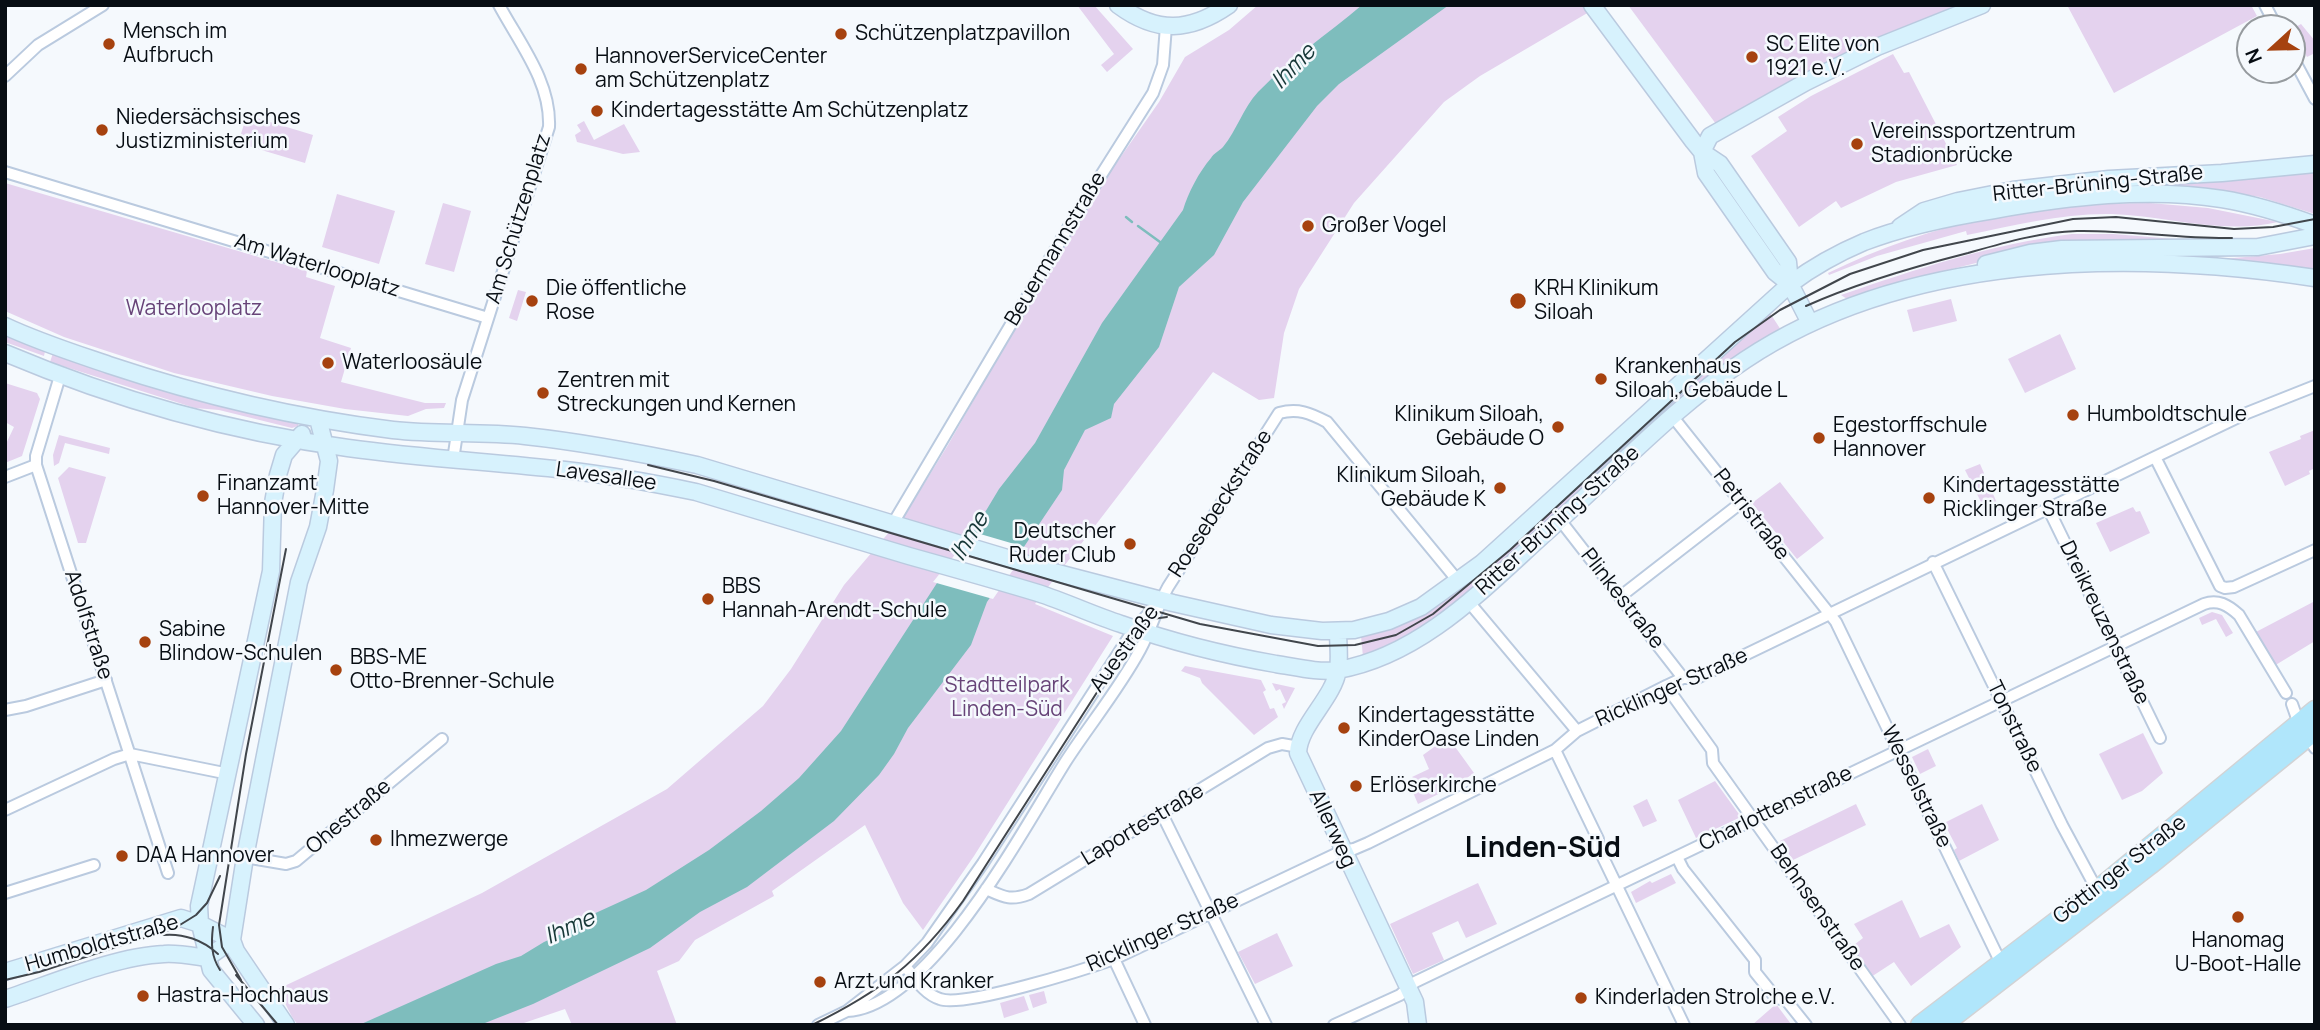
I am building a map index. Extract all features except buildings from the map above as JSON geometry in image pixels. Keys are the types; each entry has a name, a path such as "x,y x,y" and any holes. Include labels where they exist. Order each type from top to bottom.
{"main road":[{"path":"1118,5 1141,20 1166,26 1192,24 1229,5"},
{"path":"1592,5 1702,152 1706,173 1775,272 1790,284 1810,324"},
{"path":"1702,152 1710,136 1806,82 1877,47 1982,5"},
{"name":"Ritter-Brüning-Straße","path":"1889,234 1924,211 2013,190 2109,179 2222,173 2315,164"},
{"name":"Ritter-Brüning-Straße","path":"1161,600 1271,625 1338,631 1369,626 1403,615 1435,598 1523,527 1790,284 1845,250 1889,234 1948,218 2044,201 2133,194 2174,194 2223,199 2315,225"},
{"name":"Ritter-Brüning-Straße","path":"1959,276 1980,265 2045,251 2258,247 2315,236"},
{"name":"Ritter-Brüning-Straße","path":"1141,631 1182,644 1312,670 1338,670 1403,648 1468,601 1673,417 1734,368 1766,347 1810,324 1874,298 1959,276 2071,265 2158,263 2241,267 2315,278"},
{"name":"Lavesallee","path":"5,326 53,346 168,385 233,402 318,419 407,432 525,436 697,465 1054,572 1161,600"},
{"path":"53,346 53,373"},
{"name":"Lavesallee","path":"5,353 53,373 191,417 297,439 453,460 564,470 645,481 696,492 1041,594 1141,631"},
{"path":"253,1022 216,977 207,958 199,906 271,571 273,503 278,475 284,455 318,419 329,461 323,503 318,527 299,582 245,857 232,940 236,951 286,1025"},
{"path":"1298,747 1334,682 1338,670 1338,631"},
{"name":"Göttinger Straße","path":"1942,1025 2150,865 2309,735 2315,710"},
{"name":"Göttinger Straße","path":"1920,1025 2097,890 2309,735"},
{"name":"Allerweg","path":"1298,747 1301,761 1342,851 1415,1002 1418,1025"},
{"name":"Humboldtstraße","path":"5,972 172,919 181,918 200,923"},
{"path":"200,923 232,940"},
{"path":"207,958 232,940"},
{"name":"Humboldtstraße","path":"5,999 113,964 147,956 175,954 207,958"}],"street":[{"name":"Am Schützenplatz","path":"488,318 544,145 550,109 544,87 499,5"},
{"path":"5,76 38,45 100,6"},
{"name":"Beuermannstraße","path":"892,524 1074,218 1153,93 1163,65 1166,26"},
{"path":"2306,82 2315,99"},
{"name":"Am Waterlooplatz","path":"5,172 488,318"},
{"path":"453,460 459,411 488,318"},
{"path":"5,477 36,465 53,373"},
{"name":"Ricklinger Straße","path":"905,966 933,996 944,1001 955,1001 976,998 1114,959 1342,851 1354,849 1404,825 1555,750 1577,731 1666,686 1683,678 1697,678 2247,413 2315,386"},
{"name":"Roesebeckstraße","path":"1161,600 1279,413 1291,410 1305,411 1327,422 1458,581"},
{"name":"Petristraße","path":"1673,417 1828,614"},
{"path":"2155,457 2217,582 2225,588 2234,587 2315,550"},
{"name":"Adolfstraße","path":"36,465 168,873"},
{"path":"1621,596 1742,502"},
{"name":"Dreikreuzenstraße","path":"2048,508 2160,738"},
{"name":"Plinkestraße","path":"1560,520 1683,678"},
{"name":"Tonstraße","path":"1933,562 2062,825 2097,890"},
{"name":"Auestraße","path":"905,966 927,943 971,881 1161,600"},
{"path":"1468,601 1577,731"},
{"name":"Charlottenstraße","path":"1334,1025 1898,750 2212,601 2230,606 2238,615 2286,693"},
{"name":"Wesselstraße","path":"1828,614 1836,622 2002,961"},
{"name":"Auestraße","path":"914,977 937,954 986,889 1141,649 1141,631"},
{"path":"5,710 26,706 106,680"},
{"name":"Behnsenstraße","path":"1666,686 1712,750 1713,763 1900,1025"},
{"path":"2292,704 2309,735"},
{"name":"Ohestraße","path":"245,857 286,864 296,861 442,739"},
{"name":"Laportestraße","path":"986,889 1005,898 1029,894 1268,748 1282,744 1298,747"},
{"path":"1555,750 1598,839 1598,847 1684,1025"},
{"path":"5,810 130,754 229,774"},
{"path":"1162,814 1266,1025"},
{"path":"1677,857 1683,869 1755,960 1755,972 1776,998 1786,1000 1806,1025"},
{"path":"5,893 94,864"},
{"path":"1114,959 1145,1025"},
{"path":"818,1025 847,1011 905,966"},
{"path":"847,1011 865,1009 914,977"}],"green space":[{"path":"1077,5 1094,5 1133,49 1107,72 1101,65 1114,54"},
{"name":"Stadtteilpark Linden-Süd","path":"1258,5 1601,5 1480,76 1444,102 1354,203 1299,289 1284,333 1274,398 1259,400 1213,372 1035,604 1113,636 974,856 923,930 903,903 865,825 772,891 774,896 695,940 679,961 657,971 677,1025 572,1025 565,1009 518,1025 298,1025 278,989 482,893 667,789 763,706 791,669 844,585 908,510 1074,224 1159,102 1185,57 1229,30"},
{"name":"SC Elite von 1921 e.V.","path":"1628,5 1961,5 1836,59 1716,124"},
{"path":"2067,5 2251,5 2256,14 2236,14 2236,27 2114,93"},
{"path":"2306,30 2315,41 2315,53 2307,57"},
{"name":"Vereinssportzentrum Stadionbrücke","path":"1893,54 1904,73 1909,72 1957,165 1896,182 1841,208 1836,201 1799,227 1751,156 1787,131 1778,117 1811,96"},
{"path":"247,115 313,135 305,163 238,143"},
{"path":"584,121 594,140 624,124 640,152 623,154 577,142 575,135 581,131 577,125"},
{"path":"2315,167 2315,214 2260,197 2209,189 2128,185"},
{"name":"Waterlooplatz","path":"5,183 307,271 306,277 335,286 320,338 351,348 341,382 425,403 446,403 444,408 426,409 408,416 345,409 272,396 174,373 64,337 5,311"},
{"path":"337,194 395,211 379,264 322,247"},
{"path":"443,203 471,211 454,272 425,264"},
{"path":"2150,203 2208,208 2278,222 2237,227 2132,215 2075,215 1967,235 1966,231 1877,256 1829,275 1828,273 1907,240 1985,218 2065,207"},
{"path":"2072,234 2113,234 2187,240 2004,256 1932,274 1850,301 1841,295 1984,251"},
{"path":"2315,248 2315,272 2211,260 2280,254"},
{"path":"518,290 526,292 517,321 509,318"},
{"path":"1951,299 1957,321 1913,332 1907,310"},
{"path":"1768,310 1781,330 1716,371 1452,608 1410,637 1363,657 1361,636 1390,629 1425,612"},
{"path":"2060,334 2076,369 2025,393 2008,359"},
{"path":"5,335 45,351 44,356 5,342"},
{"path":"53,353 298,422 298,426 292,428 219,410 195,408 50,362"},
{"path":"5,383 37,393 40,399 22,456 5,463 5,446 14,427 5,422"},
{"path":"2315,430 2315,468 2309,471 2310,474 2285,486 2269,452"},
{"path":"59,435 110,448 109,454 65,443 59,463 54,466 53,455"},
{"path":"1980,464 2000,510 1988,516 1965,470"},
{"path":"69,467 106,477 86,543 78,543 58,478"},
{"path":"1780,482 1824,538 1797,559 1752,503"},
{"path":"2133,507 2136,512 2140,511 2150,533 2110,552 2096,523"},
{"path":"2315,601 2315,641 2274,666 2254,633"},
{"path":"2212,612 2222,615 2233,633 2226,637 2216,619 2202,625 2199,618"},
{"path":"1185,666 1261,680 1270,709 1274,708 1278,717 1254,735 1200,678 1181,671"},
{"path":"1272,683 1295,688 1284,709 1282,704 1286,702 1280,689 1276,691"},
{"path":"2143,733 2163,773 2142,791 2122,800 2099,754"},
{"path":"1448,737 1474,773 1457,785 1418,804 1409,783 1414,780 1412,777 1429,769 1423,755"},
{"path":"1928,749 1936,766 1920,774 1912,757"},
{"path":"1715,781 1741,817 1696,838 1678,800"},
{"path":"1647,799 1657,821 1643,827 1633,806"},
{"path":"1856,804 1866,825 1793,860 1780,841"},
{"path":"1982,804 1999,840 1959,861 1954,850 1957,848 1944,823"},
{"path":"1671,874 1676,883 1636,903 1631,892 1650,881 1652,883"},
{"path":"1478,883 1497,924 1466,938 1458,921 1432,933 1444,960 1413,974 1390,924"},
{"path":"1902,900 1920,938 1949,924 1961,947 1911,986 1894,962 1871,977 1850,948 1863,938 1854,924"},
{"path":"1277,933 1293,966 1255,984 1238,952"},
{"path":"1044,991 1047,1003 1033,1008 1029,995"},
{"path":"1024,996 1029,1010 1004,1018 1000,1003"},
{"path":"1776,1004 1791,1024 1752,1025"}],"water":[{"name":"Ihme","path":"1362,5 1449,5 1339,84 1317,106 1243,202 1214,255 1179,287 1159,347 1114,404 1111,418 1085,430 1064,470 1062,490 987,602 971,645 908,728 879,775 834,821 747,887 700,912 650,948 533,1004 480,1025 359,1025 496,964 521,956 568,931 589,916 646,890 709,850 799,778 841,731 937,583 960,554 999,489 1035,443 1102,323 1183,210 1198,176 1228,140 1253,98 1283,69"}],"pier":[{"path":"970,531 1028,548 993,599 933,582"}],"waterway":[{"path":"1126,217 1132,222"},
{"path":"1138,226 1160,242"}],"tram line":[{"path":"648,465 714,481 1200,624 1318,646 1355,645 1396,635 1433,614 1510,550 1735,342 1780,310 1850,274 1923,250 2073,219 2116,217 2234,229 2273,227 2315,219"},
{"path":"1806,306 1906,270 2049,233 2096,231 2232,238"},
{"path":"241,980 222,947 219,925 246,754 286,549"},
{"path":"812,1025 858,1000 897,973 947,922 1137,630 1152,619 1167,617"},
{"path":"5,980 39,972 175,928 196,915 207,903 220,876"},
{"path":"213,927 212,949 220,970"},
{"path":"163,935 192,938 218,954"},
{"path":"236,975 278,1025"}],"place":[{"name":"Schützenplatzpavillon","path":"841,34"},
{"name":"Mensch im Aufbruch","path":"109,44"},
{"name":"SC Elite von 1921 e.V.","path":"1752,57"},
{"name":"HannoverServiceCenter am Schützenplatz","path":"581,69"},
{"name":"Kindertagesstätte Am Schützenplatz","path":"597,111"},
{"name":"Niedersächsisches Justizministerium","path":"102,130"},
{"name":"Vereinssportzentrum Stadionbrücke","path":"1857,144"},
{"name":"Großer Vogel","path":"1308,226"},
{"name":"Die öffentliche Rose","path":"532,301"},
{"name":"KRH Klinikum Siloah","path":"1518,301"},
{"name":"Waterloosäule","path":"328,363"},
{"name":"Krankenhaus Siloah, Gebäude L","path":"1601,379"},
{"name":"Zentren mit Streckungen und Kernen","path":"543,393"},
{"name":"Humboldtschule","path":"2073,415"},
{"name":"Klinikum Siloah, Gebäude O","path":"1558,427"},
{"name":"Egestorffschule Hannover","path":"1819,438"},
{"name":"Klinikum Siloah, Gebäude K","path":"1500,488"},
{"name":"Finanzamt Hannover-Mitte","path":"203,496"},
{"name":"Kindertagesstätte Ricklinger Straße","path":"1929,498"},
{"name":"Deutscher Ruder Club","path":"1130,544"},
{"name":"BBS Hannah-Arendt-Schule","path":"708,599"},
{"name":"Sabine Blindow-Schulen","path":"145,642"},
{"name":"BBS-ME Otto-Brenner-Schule","path":"336,670"},
{"name":"Kindertagesstätte KinderOase Linden","path":"1344,728"},
{"name":"Erlöserkirche","path":"1356,786"},
{"name":"Ihmezwerge","path":"376,840"},
{"name":"DAA Hannover","path":"122,856"},
{"name":"Hanomag U-Boot-Halle","path":"2238,917"},
{"name":"Arzt und Kranker","path":"820,982"},
{"name":"Hastra-Hochhaus","path":"143,996"},
{"name":"Kinderladen Strolche e.V.","path":"1581,998"}],"district":[{"name":"Linden-Süd","path":"1543,849"}]}
